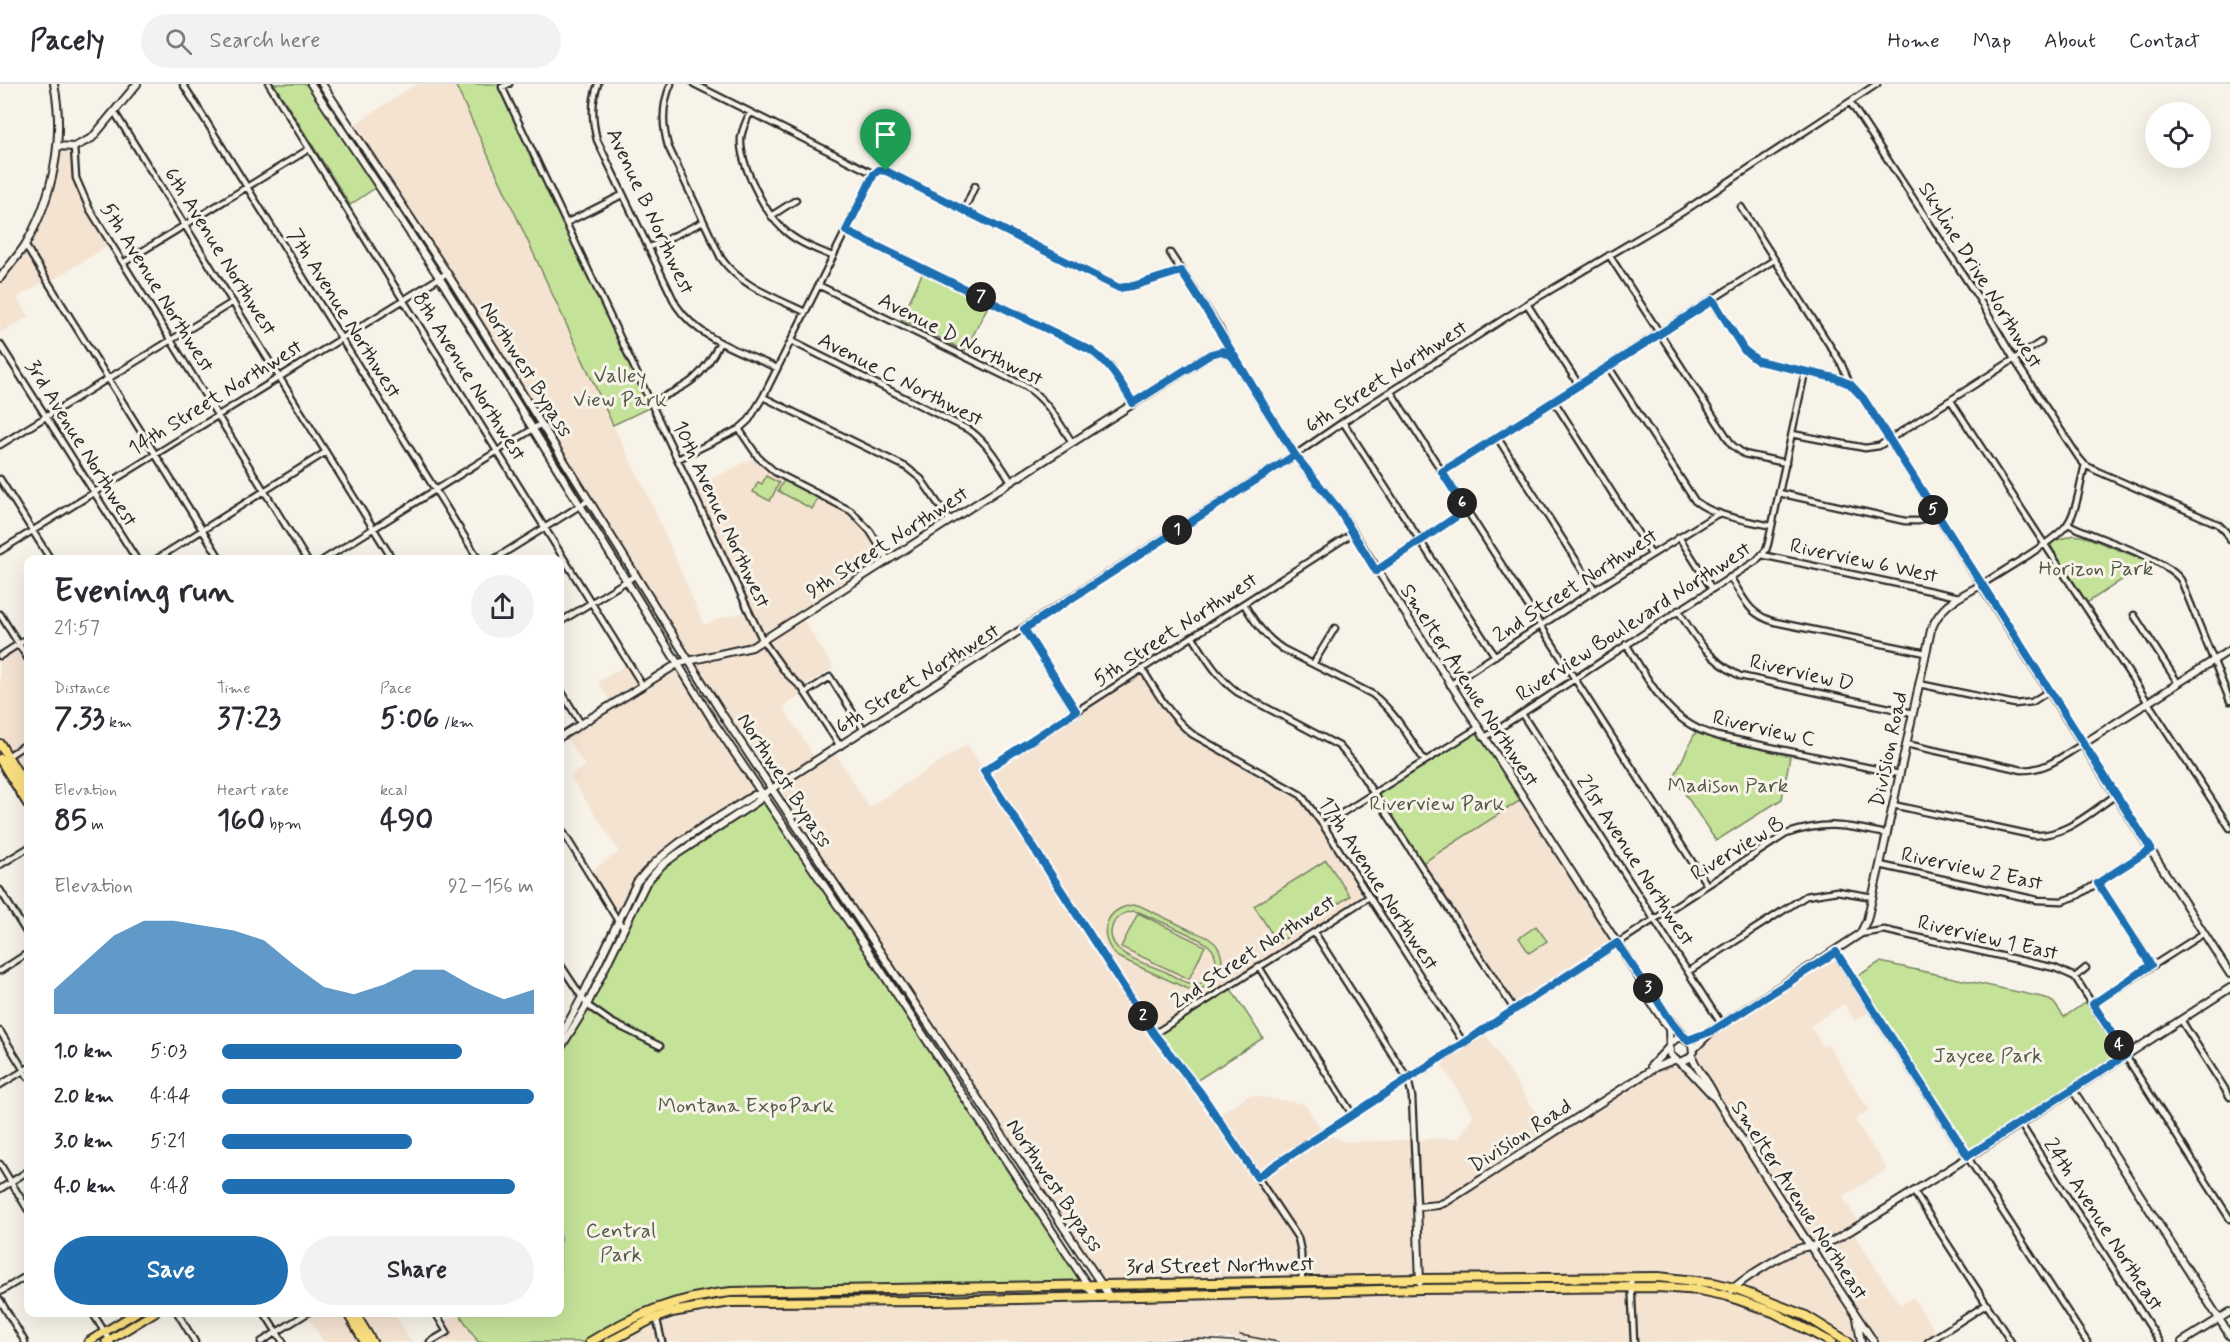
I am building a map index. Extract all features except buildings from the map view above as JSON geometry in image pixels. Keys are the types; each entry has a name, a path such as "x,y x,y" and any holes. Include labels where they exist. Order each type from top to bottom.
{"highway":[{"path":"0,744 2,759 24,797"},
{"path":"2,759 24,785"},
{"name":"3rd Street Northwest","path":"606,1339 654,1308 682,1299 731,1292 1632,1278 1685,1279 1734,1288 1806,1316 1848,1342"},
{"name":"3rd Street Northwest","path":"590,1342 606,1339 656,1318 692,1307 730,1302 1110,1298 1420,1289 1680,1287 1728,1296 1773,1312 1831,1342"},
{"path":"349,1317 365,1342"},
{"path":"357,1317 372,1342"}],"main road":[{"path":"88,1342 129,1317"},
{"path":"109,1341 146,1317"}],"street":[{"path":"0,278 25,245 40,216 50,186 57,146 57,108 54,84"},
{"path":"57,146 74,147 92,138 137,84"},
{"name":"7th Avenue Northwest","path":"183,84 476,555"},
{"name":"8th Avenue Northwest","path":"269,84 561,555"},
{"name":"Northwest Bypass","path":"310,84 439,277 715,724 861,940 1096,1298"},
{"name":"Northwest Bypass","path":"322,84 447,273 771,789 1110,1298"},
{"name":"10th Avenue Northwest","path":"509,84 502,87 763,640 777,664 805,693 840,746"},
{"name":"Avenue B Northwest","path":"598,84 592,120 597,140 681,313 693,325 720,342 777,368"},
{"name":"Avenue C Northwest","path":"671,84 664,109 668,146 721,258 740,279 750,286 805,312"},
{"path":"693,84 874,174"},
{"name":"6th Street Northwest","path":"564,1042 587,1005 646,882 662,865 758,801 771,789 1024,629 1527,304 1681,213 1877,84"},
{"name":"Skyline Drive Northwest","path":"1850,102 1979,299 2014,359 2085,465"},
{"path":"750,112 741,137 743,158 767,211 791,236 832,256"},
{"name":"6th Avenue Northwest","path":"115,113 390,555"},
{"name":"5th Avenue Northwest","path":"74,147 76,178 82,194 304,555"},
{"path":"123,263 309,149"},
{"path":"678,459 739,429 749,420 763,397 874,174 879,170 886,171 1119,288 1181,271"},
{"path":"964,210 975,186"},
{"path":"567,223 622,195"},
{"path":"771,216 796,200"},
{"path":"1741,207 1841,363 1850,384 1863,398 2230,974"},
{"path":"648,248 703,222"},
{"path":"846,231 1090,350 1100,356 1111,368 1133,403"},
{"path":"25,245 218,555"},
{"path":"1170,253 1220,329 1233,357"},
{"path":"1610,255 1732,445 1744,454 1786,463"},
{"path":"1442,472 1774,260"},
{"name":"14th Street Northwest","path":"0,551 447,273"},
{"name":"Avenue D Northwest","path":"818,285 1025,386 1047,404 1072,442"},
{"path":"1713,300 1744,350 1758,361 1835,378 1850,384"},
{"path":"0,445 233,302"},
{"path":"1527,304 1579,385"},
{"name":"Avenue C Northwest","path":"791,341 972,431 993,453 1011,481"},
{"path":"651,402 691,383 712,360 720,342"},
{"path":"1792,434 1865,448 1879,446 2041,342"},
{"name":"3rd Avenue Northwest","path":"0,344 134,555"},
{"name":"9th Street Northwest","path":"564,735 679,663 688,659 744,650 763,640 1133,403 1211,354 1222,351"},
{"name":"Smelter Avenue Northwest","path":"1222,351 1233,357 1295,455 1339,510 1642,983 1687,1039"},
{"name":"Riverview 6 West","path":"1608,366 1695,501 1719,513 1771,526"},
{"name":"Riverview Boulevard Northwest","path":"1484,738 1762,555 1768,544 1805,372"},
{"path":"1391,392 1707,885"},
{"path":"763,397 906,467 927,487 950,521"},
{"path":"1554,401 1651,554"},
{"path":"1951,401 2230,828"},
{"path":"1343,422 1495,656"},
{"path":"331,555 541,424"},
{"path":"739,429 758,457 775,472 851,511 861,519 888,560"},
{"path":"1497,437 1595,590"},
{"path":"163,555 326,453"},
{"path":"2230,540 2218,524 2085,465 2072,517 2068,524 2158,562 2175,573 2181,580 2230,700"},
{"path":"0,479 48,555"},
{"path":"1779,493 1905,521 1919,521 1934,512"},
{"path":"501,555 589,500"},
{"path":"1376,571 1466,510"},
{"name":"2nd Street Northwest","path":"1450,685 1651,554 1719,513"},
{"name":"Division Road","path":"1860,934 1865,926 1873,897 1936,616 1959,597 2044,544 2068,524"},
{"name":"5th Street Northwest","path":"1154,1034 984,771 1353,533"},
{"path":"1679,537 1712,589"},
{"name":"Riverview 6 West","path":"1762,555 1959,597"},
{"name":"8th Avenue Northwest","path":"564,560 643,686"},
{"path":"564,620 636,575"},
{"path":"1730,578 1758,617 1926,653"},
{"path":"1244,604 1258,628 1269,640 1372,694 1385,704 1424,760"},
{"name":"Riverview D","path":"1678,610 1696,640 1710,656 1723,667 1740,676 1913,713"},
{"path":"0,614 24,652"},
{"path":"2134,615 2178,683"},
{"path":"1313,664 1335,628"},
{"path":"1024,629 1076,711"},
{"path":"1193,637 1223,681 1238,692 1339,746 1354,763 1514,1009"},
{"path":"0,656 24,641"},
{"name":"Riverview C","path":"1626,644 1669,710 1693,727 1717,736 1899,774"},
{"path":"1906,744 2012,768 2037,770 2083,744 2230,650"},
{"name":"17th Avenue Northwest","path":"1143,670 1168,710 1192,734 1301,795 1323,825 1463,1042"},
{"path":"805,693 830,677 864,730"},
{"path":"1919,684 2015,704 2032,702 2049,691"},
{"path":"564,696 581,724"},
{"name":"21st Avenue Northwest","path":"1522,714 1722,1025"},
{"path":"1323,825 1478,728"},
{"path":"2,759 24,745"},
{"name":"6th Street Northwest","path":"564,1031 637,882 661,856 754,795 762,795"},
{"path":"1893,805 2032,835 2050,835 2062,831 2116,795"},
{"name":"Riverview B","path":"1257,1177 1786,834 1811,826 1841,825 1887,834"},
{"path":"564,833 623,927"},
{"name":"Riverview 2 East","path":"1880,866 2037,900 2062,901 2077,896 2151,849"},
{"path":"0,865 24,850"},
{"path":"2098,883 2151,965"},
{"path":"0,890 24,929"},
{"path":"1689,971 1806,896 1837,891 1873,897"},
{"name":"2nd Street Northwest","path":"1154,1034 1369,897"},
{"name":"Riverview 1 East","path":"1860,934 1884,930 2055,968 2075,977 2230,1219"},
{"path":"1314,932 1408,1079 1412,1097 1420,1289"},
{"path":"2093,1004 2204,933"},
{"path":"1712,1031 1688,1060 1677,1061 1669,1052 1670,1045 1677,1038 1687,1039 1712,1031 1836,952 1860,934"},
{"path":"1836,952 2087,1342"},
{"path":"0,971 24,956"},
{"path":"1259,968 1352,1114"},
{"path":"2075,977 2086,968"},
{"path":"564,971 587,1005 611,1022 660,1046"},
{"name":"Smelter Avenue Northwest","path":"1642,983 1644,992 1669,1029 1670,1045"},
{"path":"1728,1296 1734,1288 1789,1252 1810,1246 1826,1245 1914,1192 2230,988"},
{"path":"2181,1020 2230,1096"},
{"path":"0,1031 24,1066"},
{"path":"1154,1034 1200,1092 1298,1238 1301,1252 1302,1291"},
{"path":"1687,1039 1692,1053"},
{"name":"Division Road","path":"1636,1079 1658,1060 1670,1045"},
{"name":"Smelter Avenue Northeast","path":"1692,1053 1696,1068 1714,1092 1716,1099"},
{"name":"Division Road","path":"1417,1207 1446,1202 1662,1063 1677,1061"},
{"name":"Smelter Avenue Northeast","path":"1677,1061 1716,1099 1874,1342"},
{"path":"0,1085 24,1070"},
{"path":"2073,1090 2230,1336"},
{"name":"24th Avenue Northeast","path":"2020,1123 2160,1342"},
{"path":"0,1164 24,1203"},
{"path":"0,1189 24,1174"},
{"path":"1914,1192 2011,1342"},
{"path":"0,1292 24,1277"},
{"path":"1632,1278 1634,1342"},
{"path":"0,1300 26,1342"},
{"path":"1932,1341 1987,1304"},
{"path":"654,1308 662,1342"},
{"path":"2182,1342 2230,1312"},
{"path":"95,1317 109,1341"},
{"path":"180,1317 195,1342"},
{"path":"267,1317 283,1342"},
{"path":"261,1342 301,1317"},
{"path":"430,1342 447,1332 438,1317"},
{"name":"Smelter Avenue Northeast","path":"1857,1318 1861,1342"}],"shaded area":[{"path":"416,84 455,84 652,504 704,625 749,611 692,489 758,457 775,472 851,511 870,531 888,560 801,616 834,668 802,687 805,693 783,707 817,760 833,750 869,807 967,744 984,771 1143,670 1168,710 1192,734 1301,795 1369,897 1154,1034 1216,1116 1250,1095 1305,1104 1324,1133 1346,1142 1459,1138 1473,1115 1438,1059 1483,1030 1550,1135 1674,1060 1711,1095 1692,1056 1700,1041 1835,952 1873,1010 1855,1021 1844,1004 1810,1026 1823,1046 1828,1044 1869,1110 1855,1120 1887,1169 1843,1197 1860,1225 1832,1242 1810,1246 1857,1318 1860,1342 1848,1342 1834,1332 1734,1288 1685,1279 1102,1285 825,871 351,127"},
{"path":"57,146 74,147 74,165 82,194 111,244 48,283 46,280 17,298 29,316 0,334 0,278 25,245 40,216"},
{"path":"24,641 24,783 0,744 0,656"},
{"path":"629,663 643,685 679,663 762,795 754,795 677,845 648,867 618,921 588,873 619,852 570,776 585,766 565,734 612,705 598,682"},
{"path":"1524,798 1617,943 1514,1009 1421,864"},
{"path":"1854,1234 1900,1305 1913,1297 1938,1336 1929,1342 1877,1342 1826,1260 1829,1249"},
{"path":"1632,1287 1728,1296 1831,1342 1278,1342 1227,1338 1167,1338 1134,1342 607,1342 656,1318 731,1302"},
{"path":"308,1317 349,1317 365,1342 324,1342"},
{"path":"356,1317 396,1317 412,1342 372,1342"},
{"path":"452,1317 462,1317 478,1342 421,1342 444,1328 441,1323"}],"green space":[{"path":"274,84 308,84 378,186 350,205"},
{"name":"Valley View Park","path":"455,84 501,84 653,406 613,425"},
{"path":"923,272 989,304 965,351 901,319"},
{"path":"766,476 779,483 770,501 753,492 758,482 762,484"},
{"path":"784,480 818,498 812,509 778,491"},
{"name":"Horizon Park","path":"2074,535 2086,537 2149,562 2087,603 2051,544"},
{"name":"Riverview Park","path":"1478,728 1524,798 1421,864 1374,792"},
{"name":"Madison Park","path":"1695,733 1790,756 1782,799 1716,841 1674,777"},
{"name":"Montana ExpoPark","path":"762,795 1087,1285 731,1292 682,1299 590,1342 478,1342 462,1317 564,1317 564,1043 623,927 654,873"},
{"path":"1326,860 1350,896 1278,943 1254,906"},
{"path":"1138,905 1215,943 1222,957 1217,978 1204,988 1188,989 1118,957 1106,940 1105,931 1111,915 1127,906","holes":["1139,912 1187,933 1209,946 1216,963 1212,975 1202,983 1188,983 1129,957 1121,951 1111,936 1113,924 1117,918 1126,913"]},
{"path":"1138,913 1205,946 1189,979 1121,947"},
{"path":"1536,926 1547,941 1529,953 1519,938"},
{"name":"Jaycee Park","path":"1880,962 2046,998 2054,1003 2064,1017 2086,1002 2118,1051 2116,1056 1969,1151 1856,977"},
{"path":"1229,986 1263,1038 1193,1083 1154,1034"}],"railway":[{"path":"1240,1335 1278,1342"},
{"path":"1147,1342 1199,1339 1247,1342"}],"route":[{"path":"886,171 879,170 874,174 846,231 1090,350 1100,356 1111,368 1133,403 1211,354 1222,351 1233,357 1260,400 1295,455 1339,510 1376,571 1466,510 1442,472 1713,300 1744,350 1758,361 1835,378 1850,384 1863,398 2151,849 2098,883 2151,965 2093,1004 2126,1055 1968,1156 1836,952 1712,1031 1688,1040 1642,983 1617,943 1257,1177 1200,1092 1154,1034 984,771 1076,711 1024,629 1295,455 1233,357 1220,329 1181,271 1119,288 886,171"}],"park label":[{"name":"Central Park","path":"621,1242"}]}
